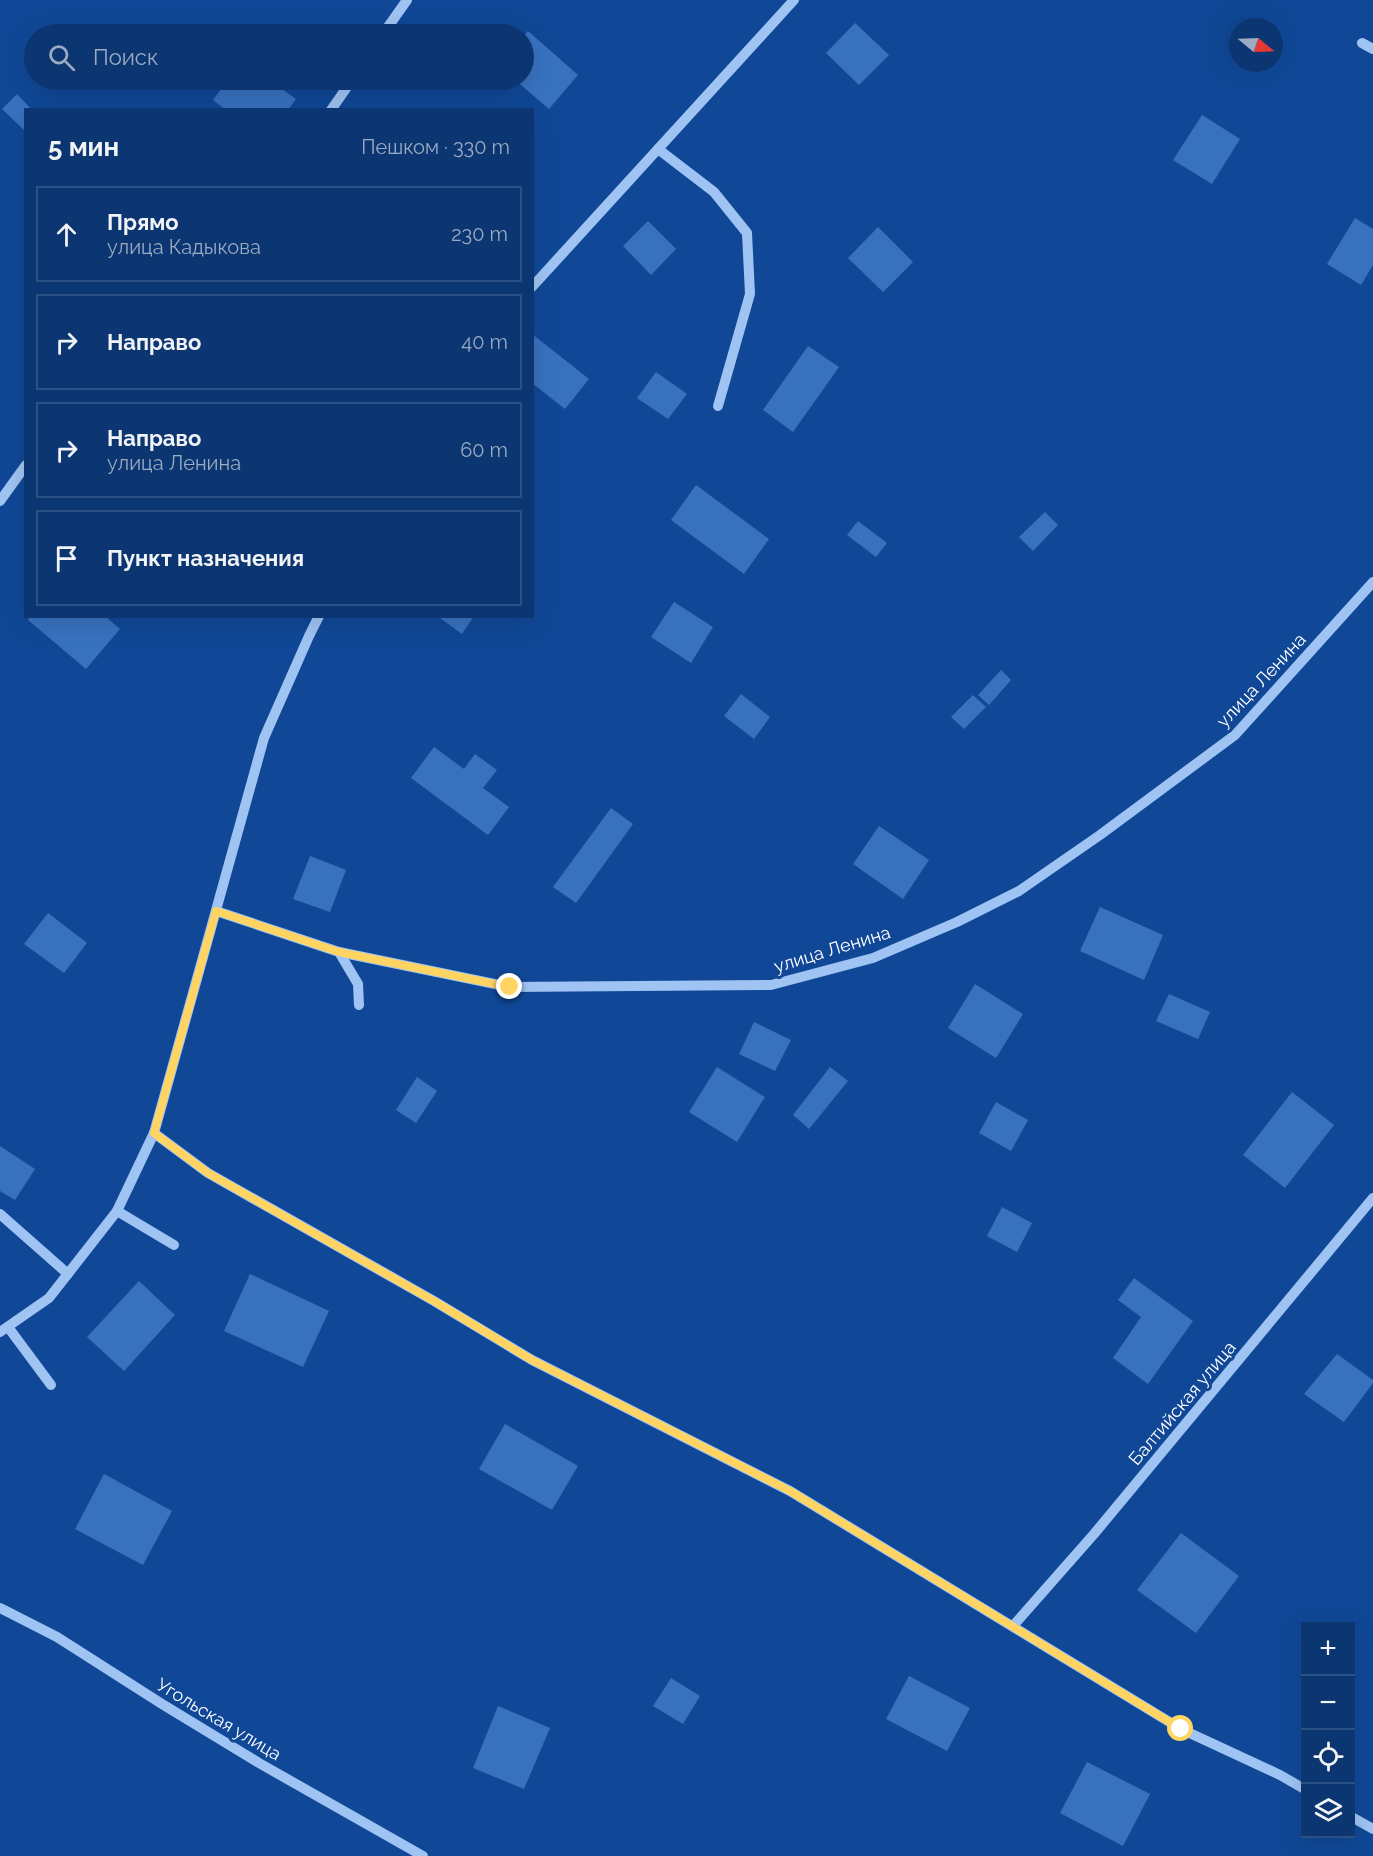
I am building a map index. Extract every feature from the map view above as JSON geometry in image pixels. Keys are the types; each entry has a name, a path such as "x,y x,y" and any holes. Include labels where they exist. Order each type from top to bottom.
{"street":[{"path":"390,24 407,0"},
{"path":"534,285 794,0"},
{"path":"1362,43 1373,49"},
{"path":"332,108 344,90"},
{"path":"658,149 714,192 747,233 750,294 718,406"},
{"path":"0,501 24,468"},
{"name":"улица Ленина","path":"216,911 339,952 510,987 771,986 873,958 957,922 1019,891 1100,835 1236,735 1373,582"},
{"path":"51,1385 4,1329 49,1298 117,1211 154,1133 264,738 318,618"},
{"path":"339,952 358,984 359,1005"},
{"path":"154,1133 208,1173 328,1240 532,1360 790,1491 1181,1729 1280,1775 1301,1788"},
{"name":"Балтийская улица","path":"1013,1626 1095,1534 1373,1198"},
{"path":"117,1211 174,1245"},
{"path":"0,1214 68,1274"},
{"name":"Угольская улица","path":"0,1608 57,1637 259,1763 423,1856"},
{"path":"1355,1819 1373,1829"}],"building":[{"path":"855,23 889,55 859,85 826,53"},
{"path":"534,36 578,75 549,109 527,90 534,90"},
{"path":"220,90 284,90 296,99 289,108 223,108 213,100"},
{"path":"17,94 30,108 24,108 24,130 2,109"},
{"path":"1202,115 1240,139 1212,184 1173,160"},
{"path":"1355,218 1373,229 1373,265 1361,285 1327,264"},
{"path":"648,221 676,249 651,275 623,246"},
{"path":"878,227 913,262 883,292 848,258"},
{"path":"534,336 589,379 565,409 534,385"},
{"path":"808,346 839,367 793,432 763,410"},
{"path":"656,372 687,394 668,419 637,398"},
{"path":"696,485 769,539 744,574 671,520"},
{"path":"1045,512 1058,525 1033,551 1019,537"},
{"path":"858,521 887,543 876,557 847,535"},
{"path":"674,602 713,627 691,663 651,637"},
{"path":"30,618 107,618 120,629 86,669 28,620"},
{"path":"440,618 473,618 462,634"},
{"path":"1001,670 1011,680 989,705 978,695"},
{"path":"741,694 770,717 754,739 724,716"},
{"path":"973,695 986,707 964,729 951,717"},
{"path":"434,747 464,769 475,754 497,770 483,788 509,807 488,835 411,778"},
{"path":"611,808 633,824 576,903 553,887"},
{"path":"879,826 929,860 903,899 853,864"},
{"path":"310,856 346,870 330,912 293,899"},
{"path":"1100,907 1163,935 1144,980 1080,951"},
{"path":"48,913 87,943 64,973 24,944"},
{"path":"975,984 1023,1014 996,1058 948,1028"},
{"path":"1169,994 1210,1012 1198,1039 1156,1021"},
{"path":"754,1022 791,1040 775,1071 739,1054"},
{"path":"717,1067 765,1097 737,1142 689,1112"},
{"path":"830,1067 848,1081 809,1129 793,1115"},
{"path":"417,1077 437,1091 416,1123 396,1110"},
{"path":"1292,1092 1334,1125 1285,1188 1243,1155"},
{"path":"996,1102 1028,1120 1011,1151 979,1133"},
{"path":"0,1146 35,1169 15,1200 0,1191"},
{"path":"1002,1207 1032,1223 1017,1252 987,1236"},
{"path":"250,1274 329,1311 303,1367 224,1331"},
{"path":"1134,1278 1193,1321 1148,1384 1113,1358 1141,1317 1118,1300"},
{"path":"139,1281 175,1315 124,1371 87,1337"},
{"path":"1337,1354 1373,1380 1344,1422 1304,1394"},
{"path":"505,1424 578,1466 552,1510 479,1469"},
{"path":"104,1474 172,1511 143,1565 75,1529"},
{"path":"1181,1533 1239,1576 1196,1633 1137,1590"},
{"path":"909,1676 970,1708 947,1751 886,1719"},
{"path":"671,1678 700,1696 683,1724 653,1706"},
{"path":"498,1706 550,1728 524,1789 473,1768"},
{"path":"1087,1762 1150,1794 1123,1846 1060,1813"}],"route":[{"path":"510,987 339,952 216,911 154,1133 208,1173 299,1223 532,1360 790,1491 1181,1729"}]}
